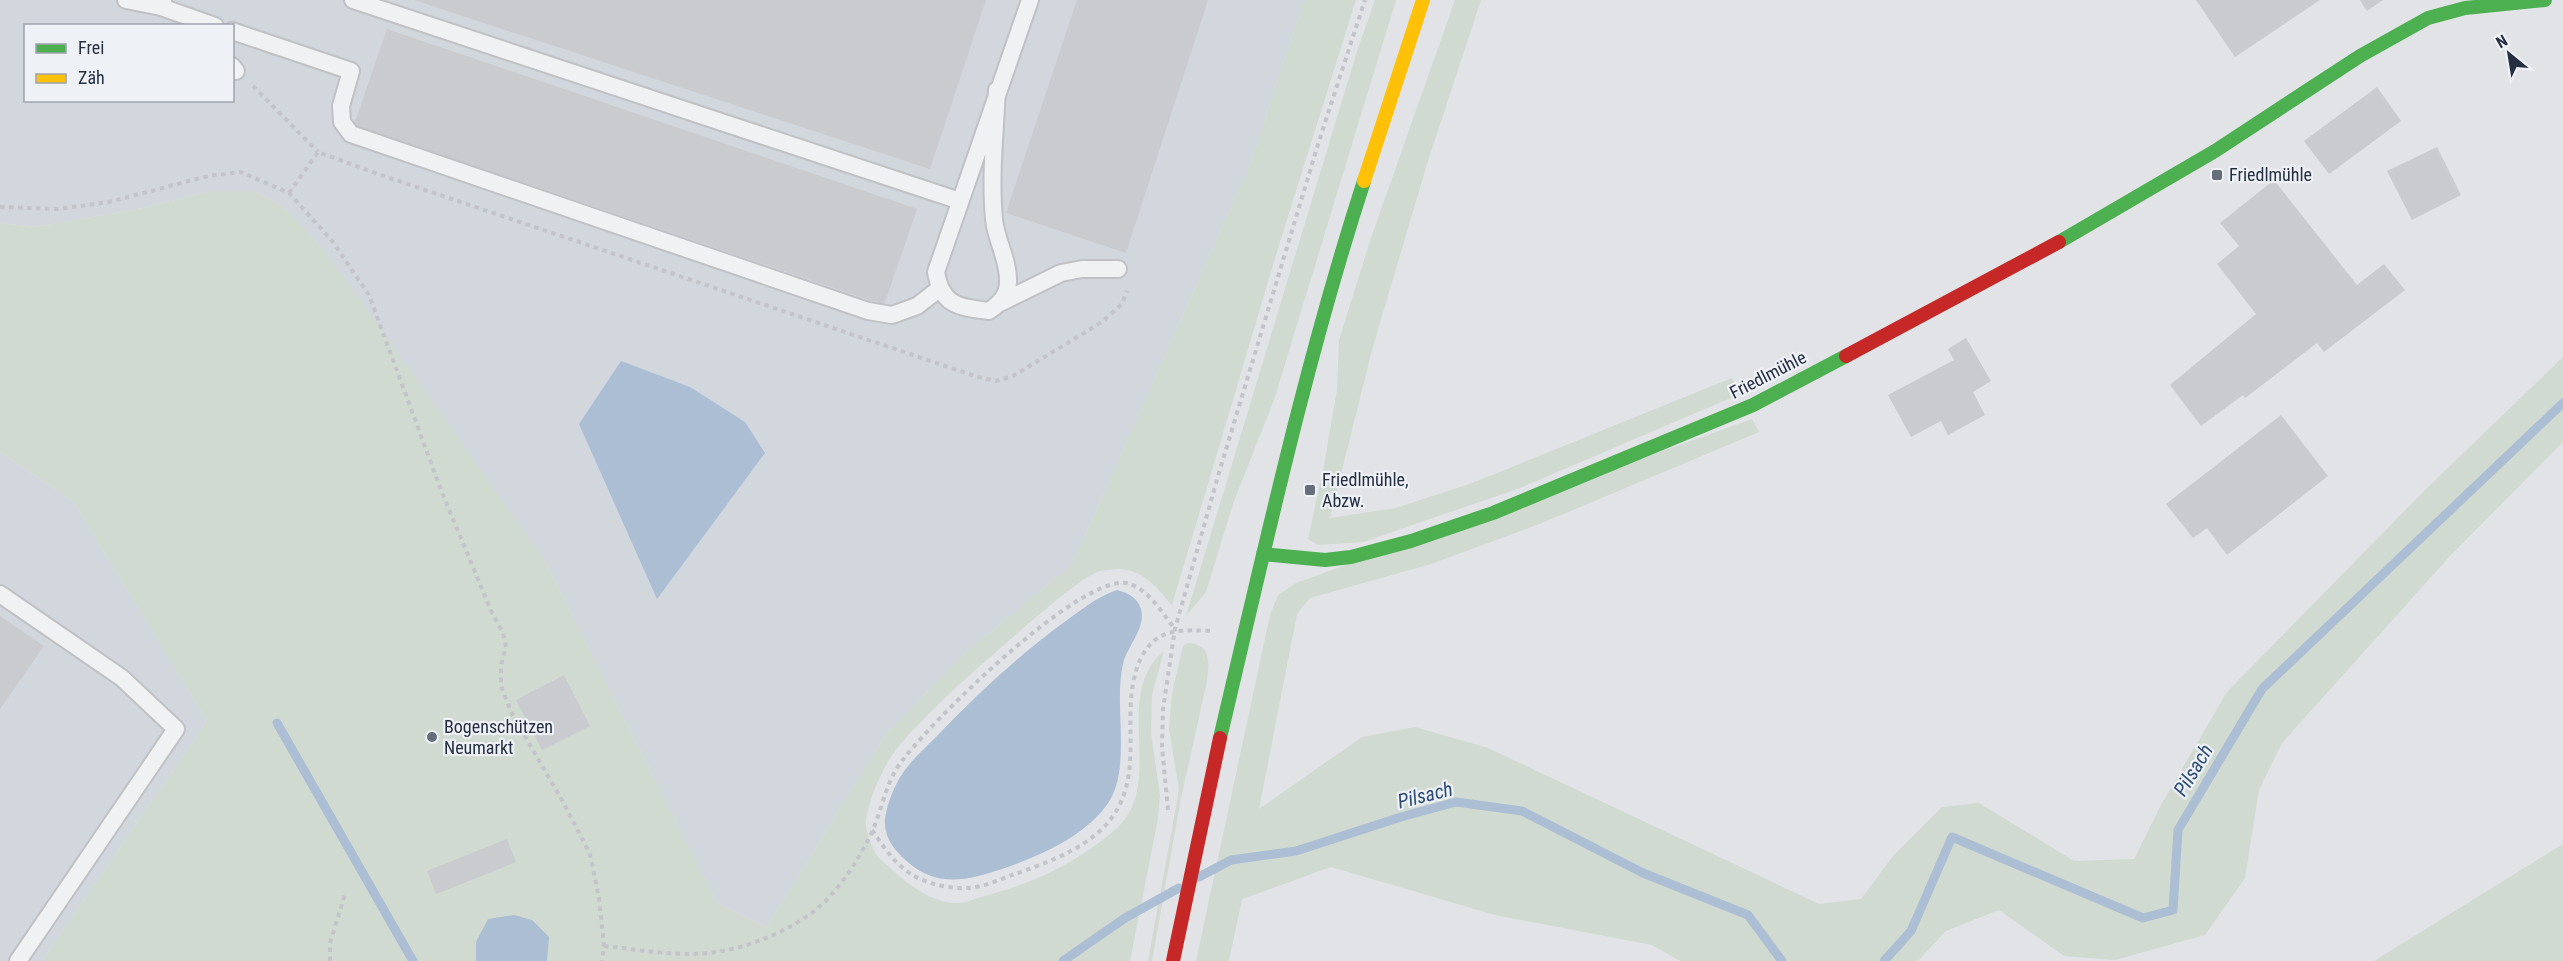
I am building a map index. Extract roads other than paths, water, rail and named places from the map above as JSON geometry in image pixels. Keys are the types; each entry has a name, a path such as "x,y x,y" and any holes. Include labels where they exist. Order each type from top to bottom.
{"street":[{"path":"1173,961 1201,821 1263,554 1351,221 1423,0"},
{"name":"Friedlmühle","path":"1263,554 1325,560 1351,557 1411,541 1565,484 1753,405 2083,229 2215,151 2360,56 2428,18 2465,8 2545,0"}],"lane":[{"path":"126,0 162,4 211,24"},
{"path":"353,0 960,201"},
{"path":"1030,0 936,272 939,289 948,301 963,307 989,311 1002,302 1061,273 1082,268 1118,269"},
{"path":"234,33 351,71 341,106 342,122 351,134 867,311 892,315 917,306 939,289"},
{"path":"997,90 992,190 994,223 1006,262 1009,284 1002,302"},
{"path":"0,594 122,678 176,729 18,961"}],"water":[{"path":"621,361 690,387 745,422 765,453 657,599 579,424"},
{"path":"1117,590 1135,599 1142,616 1139,630 1123,664 1119,775 1114,792 1106,806 1085,828 1059,845 990,873 966,879 942,879 920,871 909,863 893,847 885,828 889,801 904,771 965,707 1013,663 1082,609 1102,596"},
{"path":"514,915 532,920 549,937 547,961 476,961 476,942 488,919"}],"waterway":[{"name":"Pilsach","path":"1884,961 1911,931 1952,837 2143,918 2173,910 2178,830 2262,689 2563,403"},
{"path":"277,723 413,961"},
{"name":"Pilsach","path":"1199,877 1231,860 1296,851 1456,802 1522,811 1643,873 1748,915 1782,961"},
{"name":"Pilsach","path":"1063,961 1125,918 1179,888"}],"place":[{"name":"Friedlmühle","path":"2217,175"},
{"name":"Friedlmühle, Abzw.","path":"1310,490"},
{"name":"Bogenschützen Neumarkt","path":"432,737"}]}
